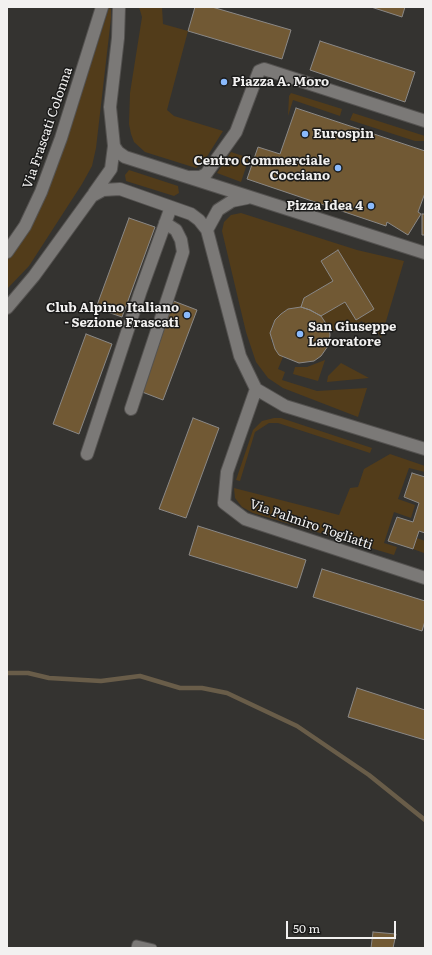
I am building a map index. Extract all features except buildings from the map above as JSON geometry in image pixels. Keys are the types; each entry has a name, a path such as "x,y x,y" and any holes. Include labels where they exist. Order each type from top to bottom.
{"street":[{"name":"Via Frascati Colonna","path":"7,252 25,226 41,192 61,138 102,7"},
{"path":"7,308 34,276 111,169 114,146 110,107 118,38 119,7"},
{"path":"189,177 200,178 206,174 236,132 259,72 266,69 425,121"},
{"path":"114,146 125,157 425,253"},
{"path":"92,196 102,190 120,189 191,214 199,220 207,230 240,356 256,389 285,406 425,449"},
{"path":"207,230 218,210 232,201 250,198"},
{"path":"87,454 138,300 171,207"},
{"path":"131,409 183,252 181,240 176,230 165,223"},
{"name":"Via Palmiro Togliatti","path":"256,389 227,472 224,503 245,519 425,578"}],"lane":[{"path":"135,948 136,944 153,948"}],"shaded area":[{"path":"139,7 162,7 163,24 188,31 167,110 174,116 223,131 203,163 196,168 145,152 134,142 131,134 129,124 130,93 142,17"},
{"path":"109,8 111,9 111,18 96,148 92,166 29,266 7,289 7,260 18,244 57,164 78,105"},
{"path":"291,93 342,109 340,116 293,100 288,116 289,96"},
{"path":"353,113 425,136 425,141 415,141 350,120"},
{"path":"231,152 249,158 241,182 217,173"},
{"path":"129,170 178,186 179,193 174,196 126,181 125,175"},
{"path":"241,213 357,250 404,261 381,338 372,323 365,327 362,321 347,329 330,331 321,316 345,302 356,320 373,309 338,250 321,261 333,281 304,298 301,307 288,309 281,314 272,326 271,340 275,349 283,357 278,369 285,372 282,380 317,391 367,388 358,417 283,388 268,378 256,362 246,332 222,231 224,222 231,215"},
{"path":"325,360 318,381 293,374 295,367 307,367"},
{"path":"341,363 369,378 327,382 328,376"},
{"path":"281,418 372,448 370,453 278,423 269,423 255,432 240,481 236,480 253,430 262,421"},
{"path":"390,454 425,466 425,472 409,468 398,499 415,505 411,518 394,512 384,543 397,547 394,555 253,513 242,507 235,498 234,488 339,515 350,488 358,487 364,469"},
{"path":"417,538 425,541 424,553 413,549"}],"waterway":[{"path":"7,673 28,673 49,678 101,681 140,676 180,688 202,688 227,693 297,726 369,775 425,820"}],"place":[{"name":"Piazza A. Moro","path":"224,82"},
{"name":"Eurospin","path":"305,134"},
{"name":"Centro Commerciale Cocciano","path":"338,168"},
{"name":"Pizza Idea 4","path":"371,206"},
{"name":"Club Alpino Italiano - Sezione Frascati","path":"187,315"},
{"name":"San Giuseppe Lavoratore","path":"300,334"}]}
